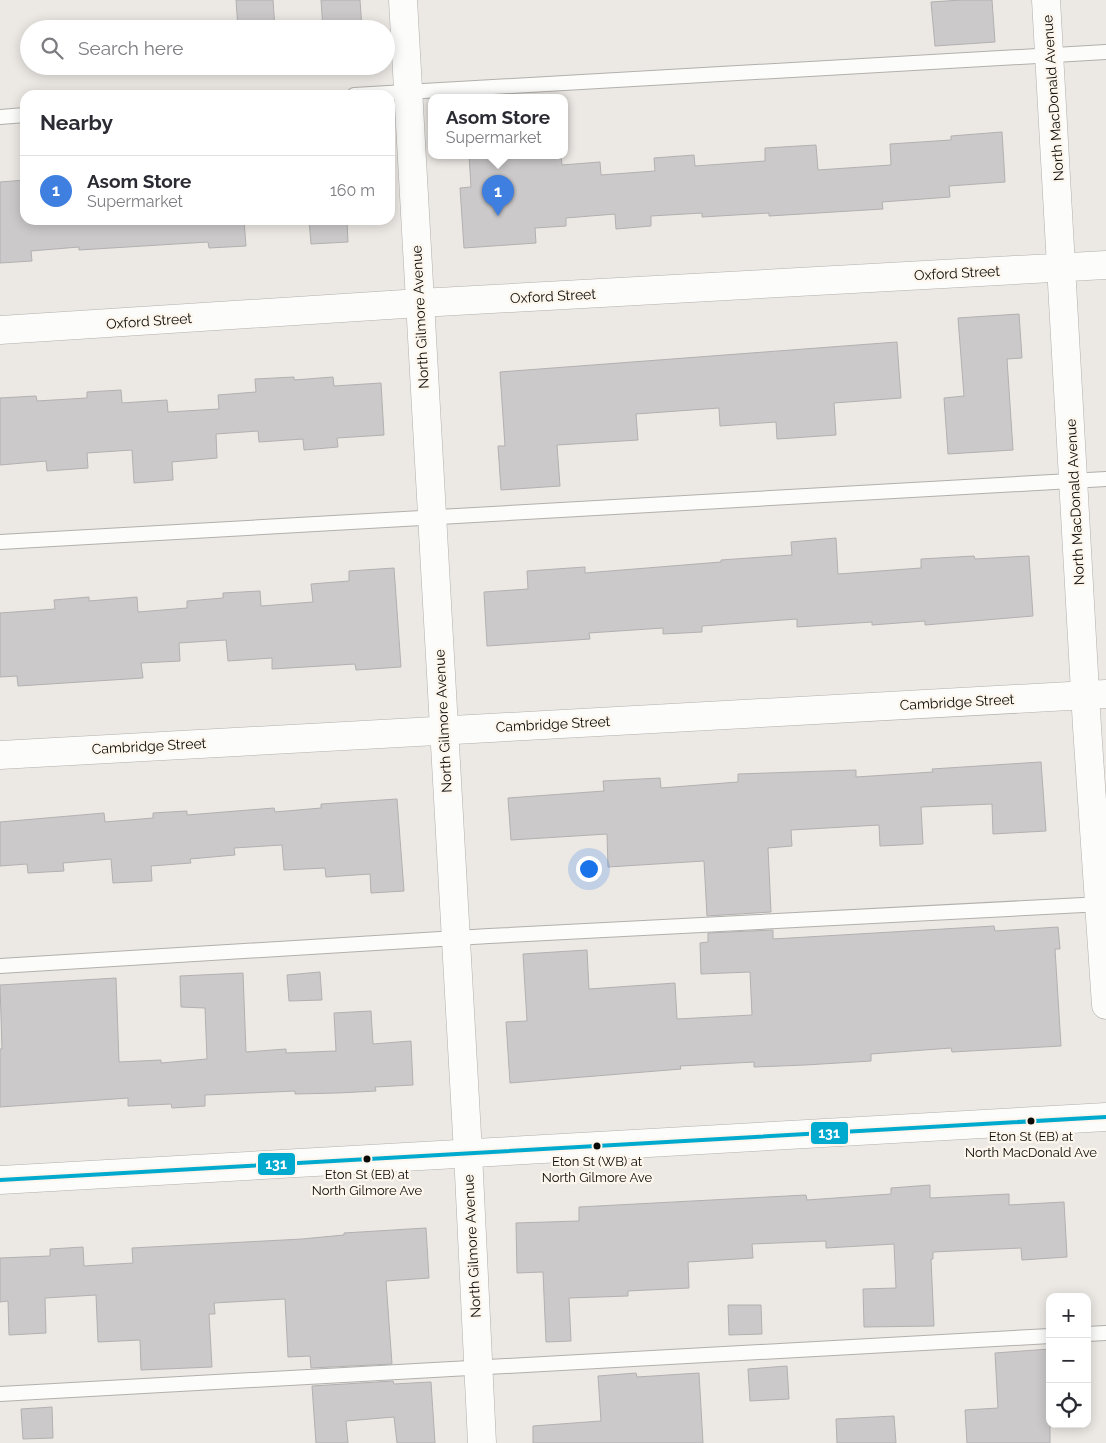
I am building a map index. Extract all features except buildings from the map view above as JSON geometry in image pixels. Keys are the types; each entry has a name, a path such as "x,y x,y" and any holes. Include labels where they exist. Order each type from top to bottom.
{"street":[{"name":"North Gilmore Avenue","path":"403,0 406,92 420,303 454,938 468,1153 482,1443"},
{"name":"North MacDonald Avenue","path":"1046,0 1074,480 1096,695 1106,1005"},
{"name":"Oxford Street","path":"0,330 420,303 1106,265"},
{"name":"Cambridge Street","path":"0,755 443,729 1096,695"},
{"path":"0,1180 1106,1116"}],"lane":[{"path":"395,93 1106,52"},
{"path":"0,117 20,115"},
{"path":"0,542 1106,478"},
{"path":"0,966 454,938 1102,904"},
{"path":"1091,1334 1106,1333"},
{"path":"0,1394 1046,1336"}],"transit line":[{"name":"131","path":"0,1180 1106,1117"}],"place":[{"name":"Asom Store","path":"498,216"},
{"name":"Eton St (EB) at North MacDonald Ave","path":"1031,1121"},
{"name":"Eton St (WB) at North Gilmore Ave","path":"597,1146"},
{"name":"Eton St (EB) at North Gilmore Ave","path":"367,1159"}]}
